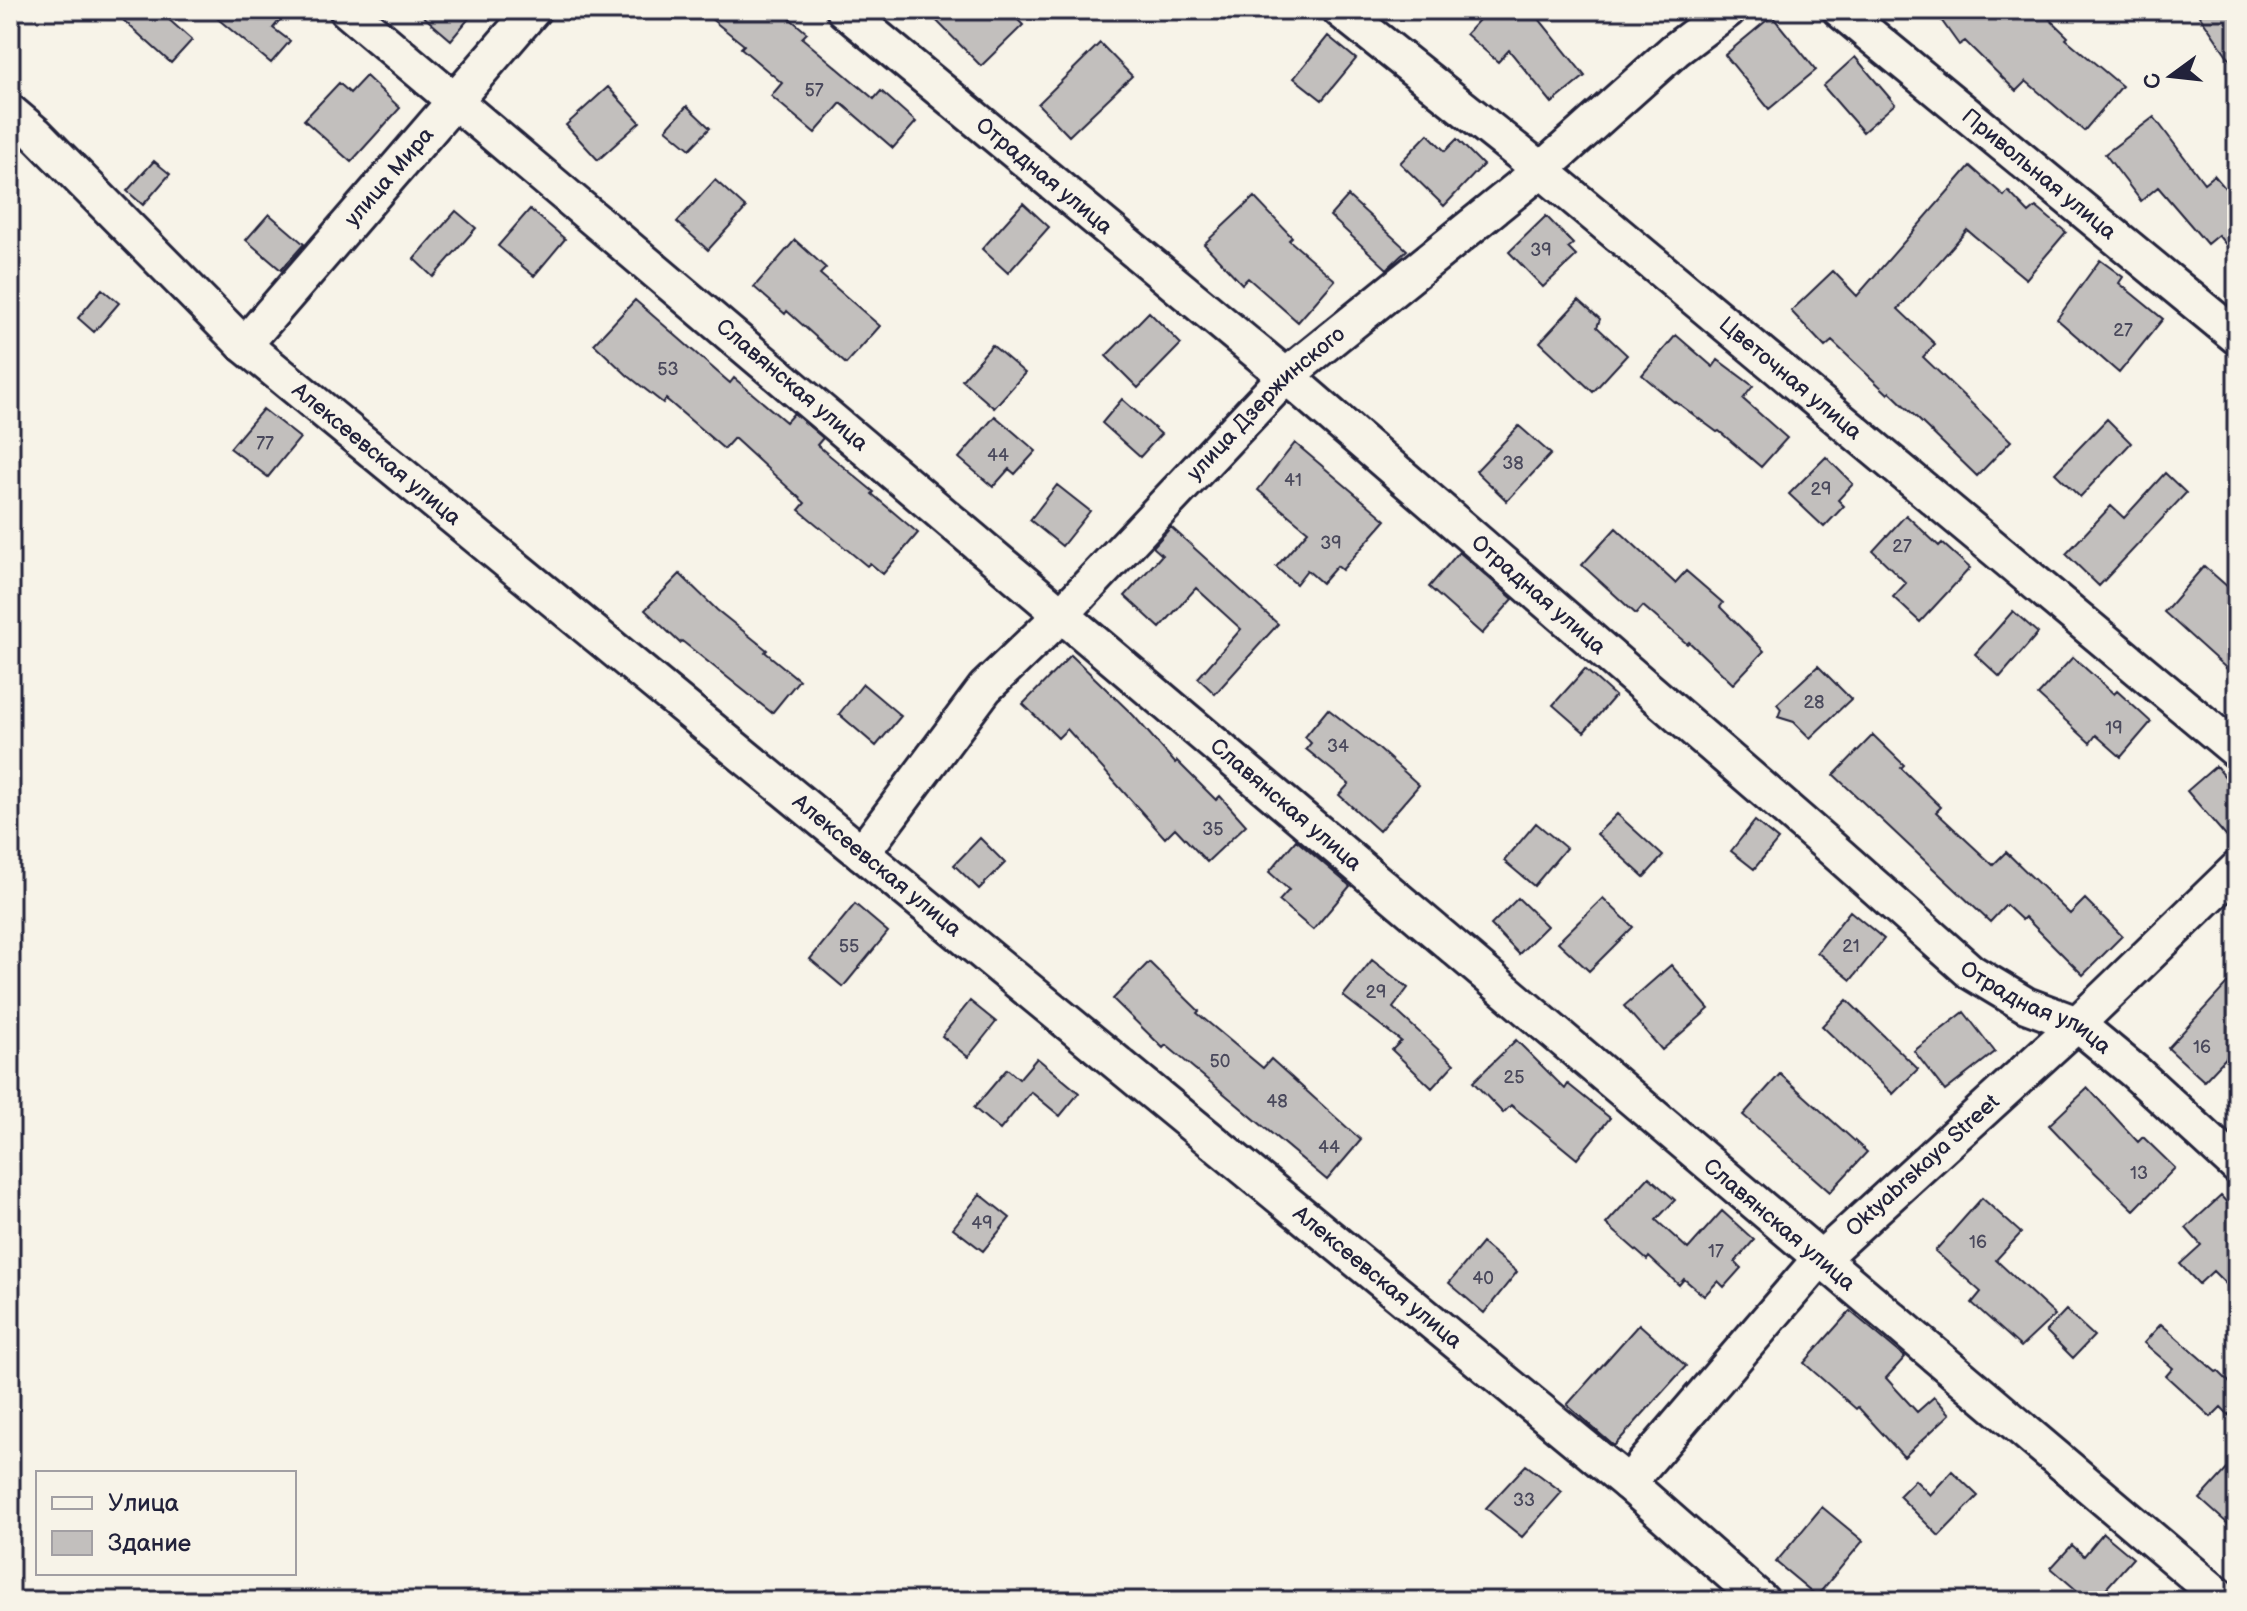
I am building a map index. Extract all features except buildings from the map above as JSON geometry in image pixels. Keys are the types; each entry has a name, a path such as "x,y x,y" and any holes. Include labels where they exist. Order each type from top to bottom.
{"street":[{"name":"Славянская улица","path":"347,10 2225,1601"},
{"name":"улица Мира","path":"244,345 533,10"},
{"name":"Отрадная улица","path":"844,10 1286,376 1971,972 2026,1005 2077,1024 2135,1072 2237,1166"},
{"name":"Цветочная улица","path":"1340,10 1541,170 2237,751"},
{"name":"улица Дзержинского","path":"862,853 985,688 1061,615 1286,376 1541,170 1675,50 1728,10"},
{"name":"Привольная улица","path":"1840,10 2237,337"},
{"name":"Алексеевская улица","path":"10,112 36,134 244,345 1628,1483 1762,1601"},
{"name":"Oktyabrskaya Street","path":"1628,1483 1819,1260 2077,1024 2237,869"}]}
